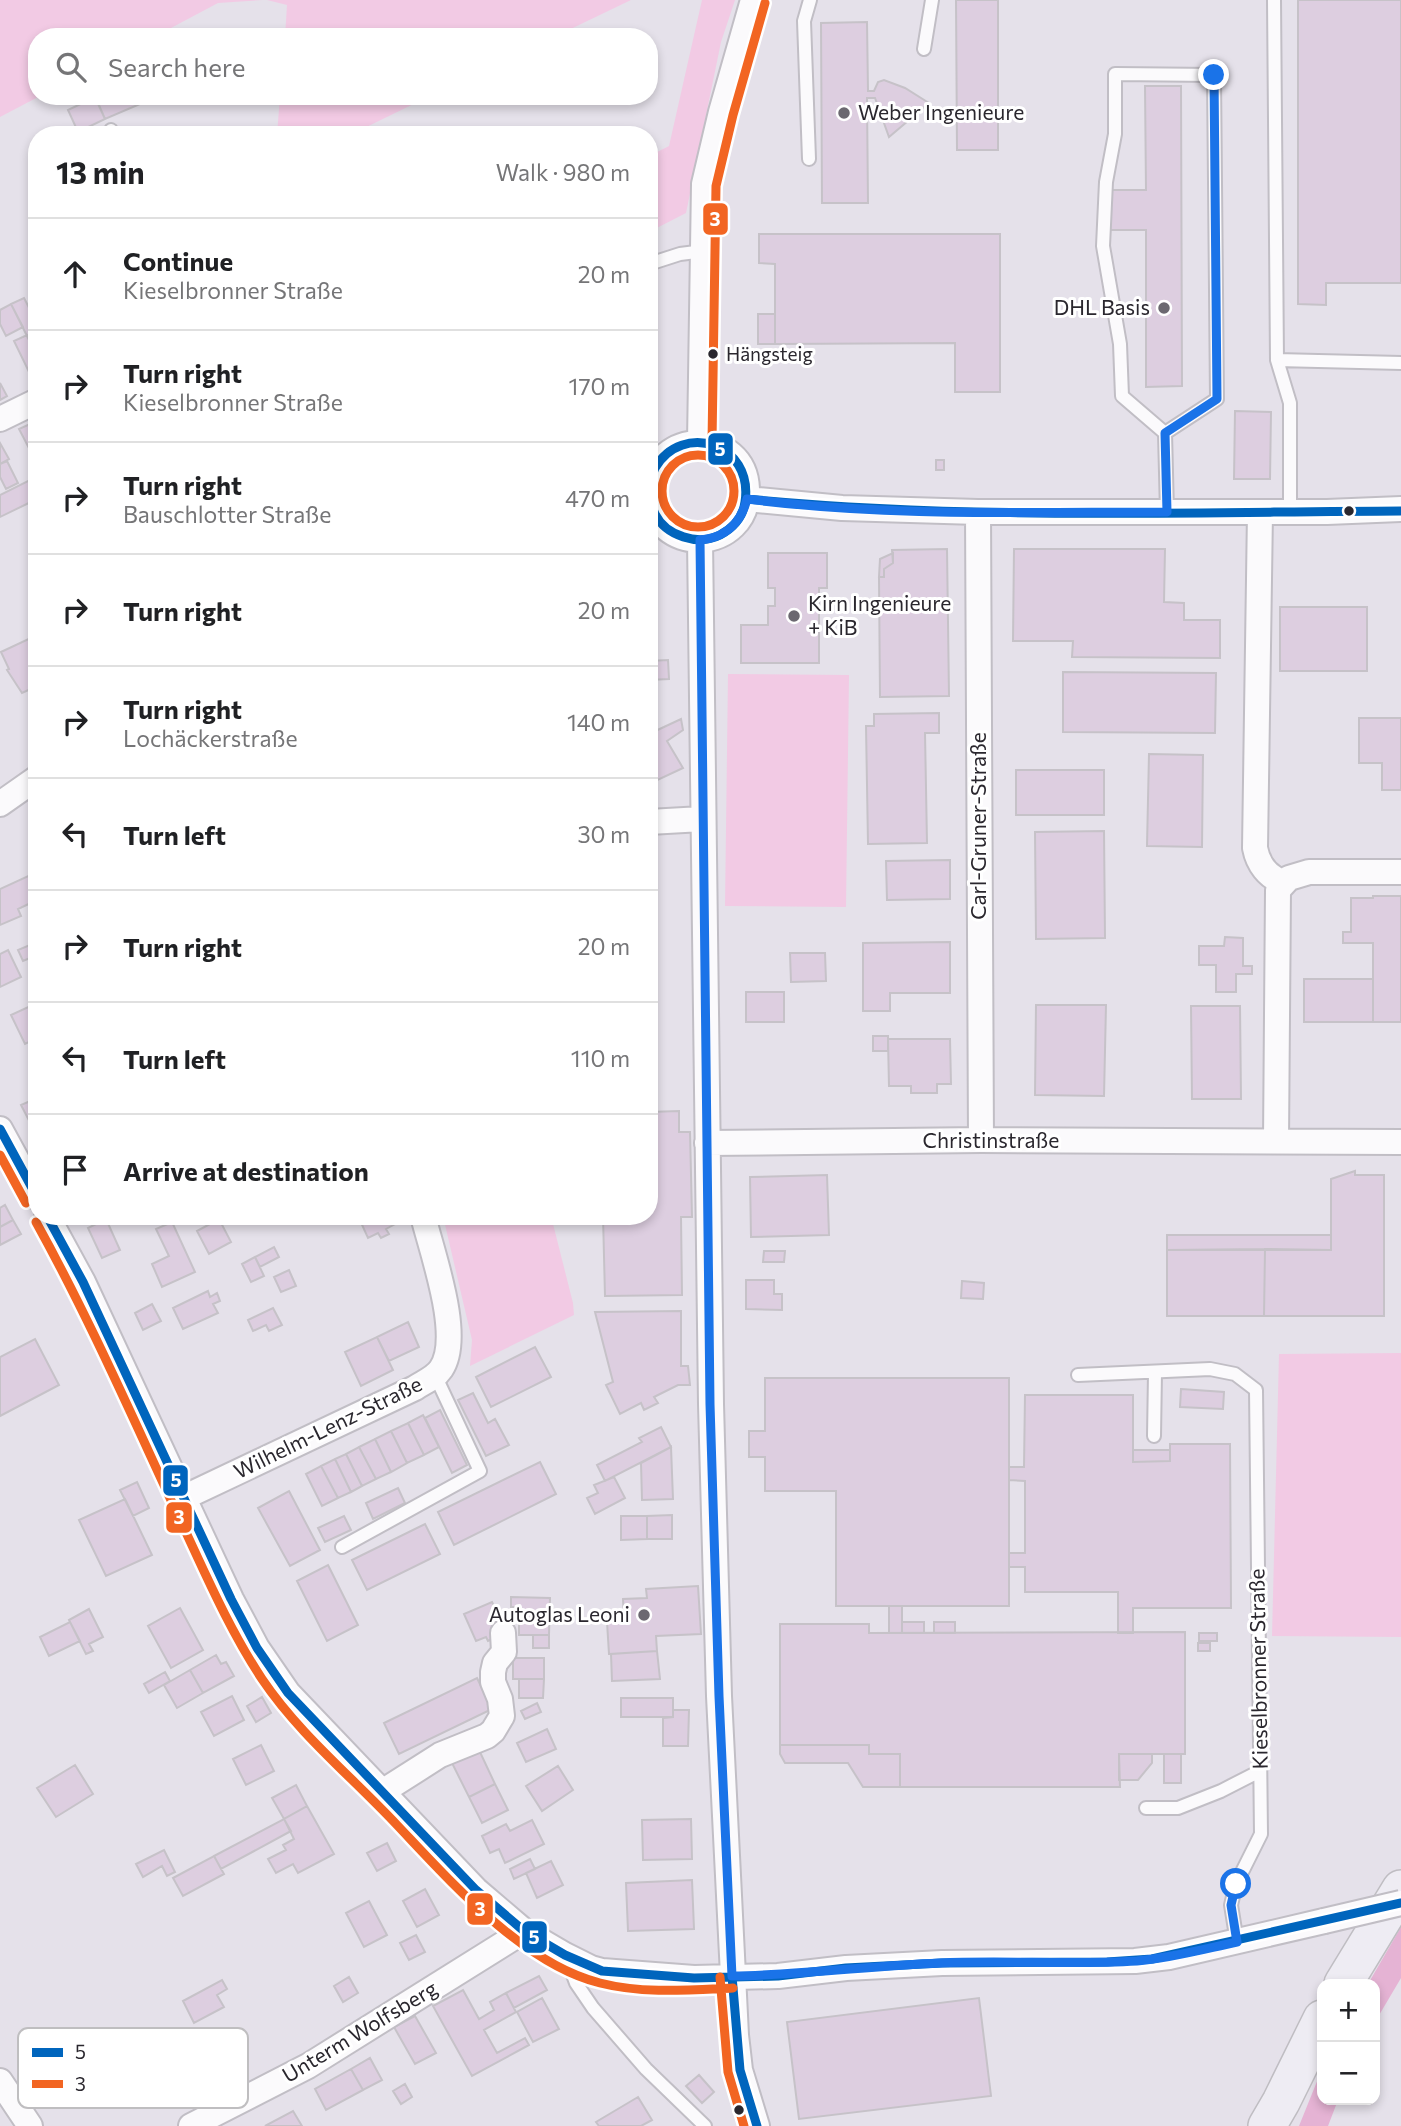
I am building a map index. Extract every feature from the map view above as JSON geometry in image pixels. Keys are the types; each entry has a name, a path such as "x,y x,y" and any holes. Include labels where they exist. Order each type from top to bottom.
{"main road":[{"path":"1346,1979 1401,1889"},
{"path":"1275,2118 1317,2030"}],"street":[{"path":"700,442 704,184 721,112 753,0"},
{"path":"0,419 28,405"},
{"path":"658,465 667,453 680,446 700,442 720,447 736,460 745,477 747,499 739,518 729,530 716,537 685,539 664,527 658,518"},
{"path":"747,499 842,508 978,512 1400,510"},
{"name":"Carl-Gruner-Straße","path":"978,512 981,1140"},
{"path":"1261,512 1255,848 1265,870 1270,876 1283,882"},
{"path":"700,540 707,1143 718,1668 732,1976 740,2070 757,2126"},
{"path":"0,804 28,784"},
{"path":"658,821 702,819"},
{"path":"1276,1141 1278,890 1283,882 1309,872 1401,872"},
{"path":"0,1129 28,1180"},
{"name":"Christinstraße","path":"707,1143 981,1140 1401,1142"},
{"path":"52,1225 83,1282 231,1599 257,1647 288,1692 476,1890 524,1931 565,1955 592,1968 622,1974 694,1978 778,1976 846,1968 942,1963 1135,1961 1169,1957 1401,1903"},
{"name":"Wilhelm-Lenz-Straße","path":"184,1497 415,1388 441,1369 449,1347 448,1318 425,1225"},
{"path":"382,1792 440,1755 487,1736 498,1726 502,1712 492,1677 495,1663 504,1652 503,1633"},
{"name":"Unterm Wolfsberg","path":"248,2097 308,2066 524,1931"},
{"path":"0,2081 30,2126"},
{"name":"Unterm Wolfsberg","path":"191,2126 226,2108"}],"lane":[{"path":"809,159 804,21 810,0"},
{"path":"924,49 932,0"},
{"path":"1274,0 1277,360 1290,403 1290,512"},
{"path":"1165,433 1217,399 1214,75 1115,74 1115,134 1106,182 1102,246 1120,344 1122,396 1165,433 1167,512"},
{"path":"658,261 680,254 704,251"},
{"path":"1277,360 1401,363"},
{"name":"Kieselbronner Straße","path":"1155,1373 1210,1369 1235,1374 1256,1390 1261,1834 1236,1884 1231,1905 1237,1942"},
{"path":"1079,1375 1155,1373 1154,1436"},
{"path":"342,1547 480,1471 435,1375"},
{"path":"1146,1808 1178,1808 1222,1791 1260,1771"},
{"path":"565,1955 576,1983 593,2008 646,2068 705,2126"}],"shaded area":[{"path":"0,0 263,0 218,3 171,28 28,28 28,102 0,117"},
{"path":"267,0 631,0 573,28 286,28 287,5"},
{"path":"702,0 735,0 721,42 686,213 658,227 658,152 669,146"},
{"path":"279,105 412,105 368,126 278,126"},
{"path":"728,674 849,675 846,907 725,906"},
{"path":"445,1225 553,1225 574,1315 470,1366 472,1340"},
{"path":"1401,1353 1401,1637 1272,1636 1279,1354"},
{"path":"1401,1927 1401,1978 1380,2014 1380,1979 1371,1979"},
{"path":"1317,2081 1317,2105 1336,2105 1328,2126 1299,2126"}],"building":[{"path":"956,0 998,0 998,150 957,150"},
{"path":"1298,0 1401,0 1401,283 1326,283 1326,305 1298,304"},
{"name":"Weber Ingenieure","path":"867,22 868,91 874,91 878,82 884,80 905,88 929,103 889,137 875,98 867,98 868,203 822,203 821,23"},
{"name":"DHL Basis","path":"1145,86 1181,86 1182,386 1146,387 1146,230 1108,230 1108,190 1146,190"},
{"path":"78,105 99,105 105,119 90,126 75,126 68,110"},
{"path":"99,105 138,105 105,119"},
{"path":"759,234 1000,234 1000,392 955,392 955,343 775,344 775,264 759,263"},
{"path":"24,298 28,306 28,338 11,304"},
{"path":"11,304 23,327 6,336 0,324 0,310"},
{"path":"758,314 775,314 775,344 758,344"},
{"path":"27,335 28,370 14,341"},
{"path":"0,383 7,396 0,400"},
{"path":"1235,411 1271,412 1270,479 1234,479"},
{"path":"28,425 28,446 19,429"},
{"path":"0,443 9,459 0,464"},
{"path":"936,460 944,460 944,470 936,470"},
{"path":"7,461 18,483 6,489 0,477 0,464"},
{"path":"28,481 28,503 0,517 0,495"},
{"path":"947,549 949,696 880,697 879,577 884,577 884,569 893,563 892,550"},
{"path":"1014,549 1165,549 1164,602 1184,603 1184,620 1220,620 1220,658 1072,657 1073,641 1013,641"},
{"name":"Kirn Ingenieure + KiB","path":"768,553 827,553 827,588 819,588 819,663 741,663 741,625 768,625 768,606 775,606 775,588 768,588"},
{"path":"893,553 893,563 884,569 884,577 879,577 880,559"},
{"path":"1280,607 1367,607 1367,671 1280,671"},
{"path":"28,639 28,690 22,693 7,670 9,669 1,652"},
{"path":"668,660 669,679 658,680 658,661"},
{"path":"1063,672 1216,673 1215,733 1063,732"},
{"path":"939,713 939,733 925,733 927,843 868,844 866,726 874,726 874,714"},
{"path":"1359,718 1401,718 1401,790 1382,790 1382,763 1359,763"},
{"path":"681,719 683,730 667,741 683,768 658,780 658,730"},
{"path":"1149,754 1203,755 1202,847 1147,846"},
{"path":"1016,770 1104,770 1104,815 1016,815"},
{"path":"1104,831 1105,938 1036,939 1035,832"},
{"path":"950,860 950,899 887,900 886,861"},
{"path":"28,876 28,904 18,909 21,916 0,925 0,889"},
{"path":"1401,896 1401,1022 1373,1022 1373,943 1343,943 1343,932 1351,932 1351,898"},
{"path":"1225,937 1243,938 1243,966 1252,966 1252,974 1236,974 1236,992 1216,992 1216,965 1199,965 1199,946 1224,946"},
{"path":"950,942 950,993 890,993 890,1011 863,1011 863,943"},
{"path":"28,946 28,959 23,961 18,950"},
{"path":"8,950 21,977 0,987 0,954"},
{"path":"790,953 825,953 826,981 791,982"},
{"path":"1304,979 1373,979 1373,1022 1304,1022"},
{"path":"746,992 784,992 784,1022 746,1022"},
{"path":"1036,1005 1106,1005 1104,1096 1035,1095"},
{"path":"1191,1006 1240,1006 1241,1099 1192,1099"},
{"path":"28,1007 28,1042 25,1044 11,1015"},
{"path":"873,1036 888,1036 888,1051 873,1051"},
{"path":"888,1039 950,1039 951,1084 937,1084 937,1093 911,1093 911,1086 889,1086"},
{"path":"28,1102 28,1119 21,1105"},
{"path":"679,1111 679,1132 690,1132 692,1217 681,1217 682,1295 605,1296 603,1225 658,1225 658,1112"},
{"path":"1355,1171 1355,1175 1384,1175 1384,1316 1264,1316 1265,1249 1331,1250 1331,1179"},
{"path":"827,1175 829,1235 751,1237 750,1177"},
{"path":"5,1205 13,1220 0,1227 0,1208"},
{"path":"13,1220 21,1234 0,1245 0,1227"},
{"path":"94,1225 109,1225 120,1250 102,1258 88,1228"},
{"path":"173,1225 195,1272 162,1287 152,1264 169,1256 156,1229"},
{"path":"208,1225 222,1225 231,1242 209,1254 197,1231"},
{"path":"362,1225 393,1225 386,1229 389,1234 381,1238 378,1233 368,1238"},
{"path":"1167,1235 1331,1235 1331,1250 1167,1250"},
{"path":"274,1247 279,1257 260,1267 255,1257"},
{"path":"1265,1249 1264,1316 1167,1316 1167,1250"},
{"path":"764,1251 785,1251 784,1262 763,1262"},
{"path":"255,1257 264,1276 251,1282 242,1264"},
{"path":"289,1270 296,1286 281,1292 274,1277"},
{"path":"746,1280 774,1280 774,1294 782,1294 782,1310 746,1309"},
{"path":"962,1281 984,1283 983,1299 961,1298"},
{"path":"208,1291 210,1297 217,1293 220,1301 213,1304 218,1313 183,1329 173,1308"},
{"path":"152,1304 161,1321 143,1330 135,1313"},
{"path":"273,1308 282,1325 269,1331 266,1325 253,1331 248,1320"},
{"path":"681,1311 681,1366 688,1366 690,1385 678,1385 654,1397 658,1403 644,1410 641,1403 620,1414 606,1385 613,1382 595,1312"},
{"path":"408,1322 419,1347 389,1361 377,1337"},
{"path":"377,1337 393,1370 361,1386 345,1352"},
{"path":"35,1339 59,1385 0,1416 0,1357"},
{"path":"535,1347 551,1377 491,1407 476,1377"},
{"path":"765,1378 1009,1378 1009,1606 836,1606 836,1491 765,1491 765,1457 749,1457 749,1431 765,1431"},
{"path":"1181,1389 1224,1392 1223,1409 1180,1407"},
{"path":"473,1393 488,1423 495,1419 509,1445 486,1456 458,1400"},
{"path":"1025,1395 1133,1395 1133,1462 1170,1461 1170,1444 1230,1444 1231,1608 1133,1608 1133,1633 1118,1633 1118,1592 1025,1592 1025,1567 1009,1567 1009,1553 1025,1553 1025,1481 1009,1480 1009,1467 1024,1467"},
{"path":"440,1410 467,1465 452,1473 425,1418"},
{"path":"423,1415 439,1447 424,1455 408,1423"},
{"path":"408,1423 424,1455 407,1463 391,1431"},
{"path":"661,1427 671,1447 605,1481 597,1465 642,1442 639,1438"},
{"path":"391,1431 407,1463 391,1472 375,1439"},
{"path":"375,1439 391,1472 376,1479 359,1447"},
{"path":"359,1447 376,1479 362,1486 346,1454"},
{"path":"671,1447 673,1499 642,1500 641,1463"},
{"path":"1133,1450 1170,1450 1170,1461 1133,1462"},
{"path":"346,1454 362,1486 351,1492 335,1459"},
{"path":"335,1459 351,1492 338,1498 321,1466"},
{"path":"540,1462 556,1494 454,1545 438,1512"},
{"path":"321,1466 338,1498 322,1506 306,1474"},
{"path":"614,1477 625,1498 595,1514 587,1498 598,1493 594,1485"},
{"path":"137,1482 149,1508 133,1516 120,1490"},
{"path":"398,1488 405,1503 373,1519 366,1503"},
{"path":"289,1491 320,1550 290,1566 258,1508"},
{"path":"125,1499 152,1555 106,1576 79,1520"},
{"path":"672,1515 672,1539 647,1539 647,1516"},
{"path":"344,1516 351,1530 325,1542 318,1528"},
{"path":"621,1516 647,1516 647,1539 621,1540"},
{"path":"425,1524 440,1554 367,1590 352,1560"},
{"path":"328,1565 358,1625 327,1641 297,1581"},
{"path":"698,1586 701,1634 656,1636 657,1651 609,1654 607,1622 624,1621 623,1599 647,1598 646,1589"},
{"path":"511,1597 550,1598 549,1635 519,1635 519,1607 511,1607"},
{"path":"492,1602 504,1628 497,1637 488,1641 486,1637 476,1641 464,1614"},
{"path":"889,1606 902,1606 902,1633 889,1633"},
{"path":"180,1608 203,1650 171,1668 148,1626"},
{"path":"89,1609 103,1637 89,1644 93,1651 86,1654 69,1620"},
{"path":"70,1622 80,1641 49,1656 40,1637"},
{"path":"902,1622 924,1622 924,1633 902,1633"},
{"path":"934,1622 955,1622 955,1633 934,1633"},
{"path":"780,1624 869,1624 869,1633 1185,1632 1185,1754 1119,1754 1120,1787 900,1787 900,1754 869,1754 869,1745 780,1745"},
{"path":"1199,1633 1217,1633 1217,1641 1199,1641"},
{"path":"533,1635 549,1635 549,1648 533,1648"},
{"path":"1198,1643 1210,1643 1210,1651 1198,1651"},
{"path":"657,1651 660,1679 612,1681 611,1654"},
{"path":"216,1655 221,1664 226,1662 234,1676 203,1693 190,1670"},
{"path":"513,1658 544,1658 544,1679 513,1679"},
{"path":"190,1670 203,1693 177,1708 164,1685"},
{"path":"165,1672 170,1681 149,1693 144,1684"},
{"path":"477,1678 492,1709 399,1754 384,1723"},
{"path":"519,1679 544,1679 543,1698 519,1698"},
{"path":"232,1696 244,1720 214,1736 201,1712"},
{"path":"262,1697 271,1713 256,1722 247,1706"},
{"path":"621,1698 673,1698 673,1717 621,1717"},
{"path":"537,1703 541,1712 525,1719 521,1711"},
{"path":"673,1710 689,1710 688,1746 663,1746 663,1718 673,1717"},
{"path":"547,1729 556,1749 526,1762 517,1743"},
{"path":"261,1745 274,1771 246,1785 233,1759"},
{"path":"780,1745 869,1745 869,1754 900,1754 900,1787 863,1787 848,1763 785,1763 780,1754"},
{"path":"479,1750 495,1784 469,1797 452,1763"},
{"path":"1119,1754 1152,1754 1152,1763 1138,1780 1119,1780"},
{"path":"1164,1754 1181,1754 1181,1783 1164,1783"},
{"path":"75,1765 93,1794 56,1817 37,1788"},
{"path":"558,1766 573,1790 542,1811 526,1786"},
{"path":"495,1784 508,1810 482,1823 469,1797"},
{"path":"296,1785 307,1806 284,1819 272,1798"},
{"path":"307,1806 334,1854 298,1873 293,1864 276,1873 268,1859 286,1850 283,1845 294,1839 284,1819"},
{"path":"284,1819 291,1831 221,1869 214,1856"},
{"path":"691,1819 692,1859 643,1860 642,1820"},
{"path":"532,1820 544,1844 505,1863 499,1849 490,1853 482,1836 506,1824 510,1831"},
{"path":"387,1843 396,1861 377,1871 367,1853"},
{"path":"164,1850 175,1872 167,1876 162,1866 143,1877 136,1864"},
{"path":"214,1856 224,1874 183,1896 173,1878"},
{"path":"530,1859 535,1869 514,1879 510,1869"},
{"path":"551,1861 563,1885 537,1898 526,1873"},
{"path":"692,1880 694,1929 628,1931 626,1883"},
{"path":"425,1889 439,1915 417,1927 403,1901"},
{"path":"369,1901 387,1935 364,1947 346,1913"},
{"path":"416,1935 425,1952 409,1960 400,1943"},
{"path":"539,1976 547,1990 514,2008 506,1993"},
{"path":"349,1977 358,1993 343,2002 334,1986"},
{"path":"222,1980 227,1989 217,1995 224,2007 194,2023 183,2001"},
{"path":"463,1990 479,2019 494,2010 490,2002 506,1993 516,2012 484,2030 497,2053 525,2038 529,2045 472,2076 433,2006"},
{"path":"542,1998 559,2029 533,2042 517,2012"},
{"path":"979,1998 991,2096 799,2119 787,2022"},
{"path":"415,2016 436,2053 415,2064 394,2027"},
{"path":"370,2058 382,2080 363,2090 351,2069"},
{"path":"351,2069 363,2090 326,2110 315,2089"},
{"path":"699,2075 714,2092 702,2103 686,2086"},
{"path":"405,2084 412,2097 401,2104 393,2091"},
{"path":"638,2097 652,2120 641,2126 599,2126 596,2122"},
{"path":"293,2111 302,2126 265,2126"}],"transit line":[{"name":"3","path":"712,442 716,186 765,3"},
{"name":"5","path":"658,464 667,454 682,445 714,445 728,453 739,465 745,482 745,502 740,517 720,535 702,539 683,537 667,528 658,519"},
{"name":"3","path":"698,455 718,461 728,471 734,491 728,511 718,521 698,527 678,521 668,511 662,491 668,471 678,461 698,455"},
{"name":"5","path":"747,499 828,506 992,512 1401,511"},
{"name":"5","path":"0,1129 28,1180"},
{"name":"3","path":"0,1155 26,1203"},
{"name":"3","path":"38,1225 91,1329 227,1618 262,1679 309,1737 464,1895 543,1958 571,1973 600,1983 633,1989 733,1988"},
{"name":"5","path":"52,1225 83,1282 231,1599 257,1648 288,1693 476,1890 524,1931 565,1955 602,1971 694,1978 778,1976 846,1968 942,1963 1107,1962 1152,1959 1401,1903"},
{"name":"5","path":"732,1976 740,2070 757,2126"},
{"name":"3","path":"720,1977 728,2072 744,2126"}],"place":[{"name":"Weber Ingenieure","path":"844,113"},
{"name":"DHL Basis","path":"1164,308"},
{"name":"Hängsteig","path":"713,354"},
{"name":"Kirn Ingenieure + KiB","path":"794,616"},
{"name":"Autoglas Leoni","path":"644,1615"}],"route":[{"path":"1214,75 1217,399 1165,433 1167,512 978,512 842,508 747,499 739,518 729,530 716,537 700,540 702,819 710,1404 719,1696 732,1976 778,1976 846,1968 942,1963 1107,1962 1169,1957 1237,1942 1231,1905 1236,1884"}]}
